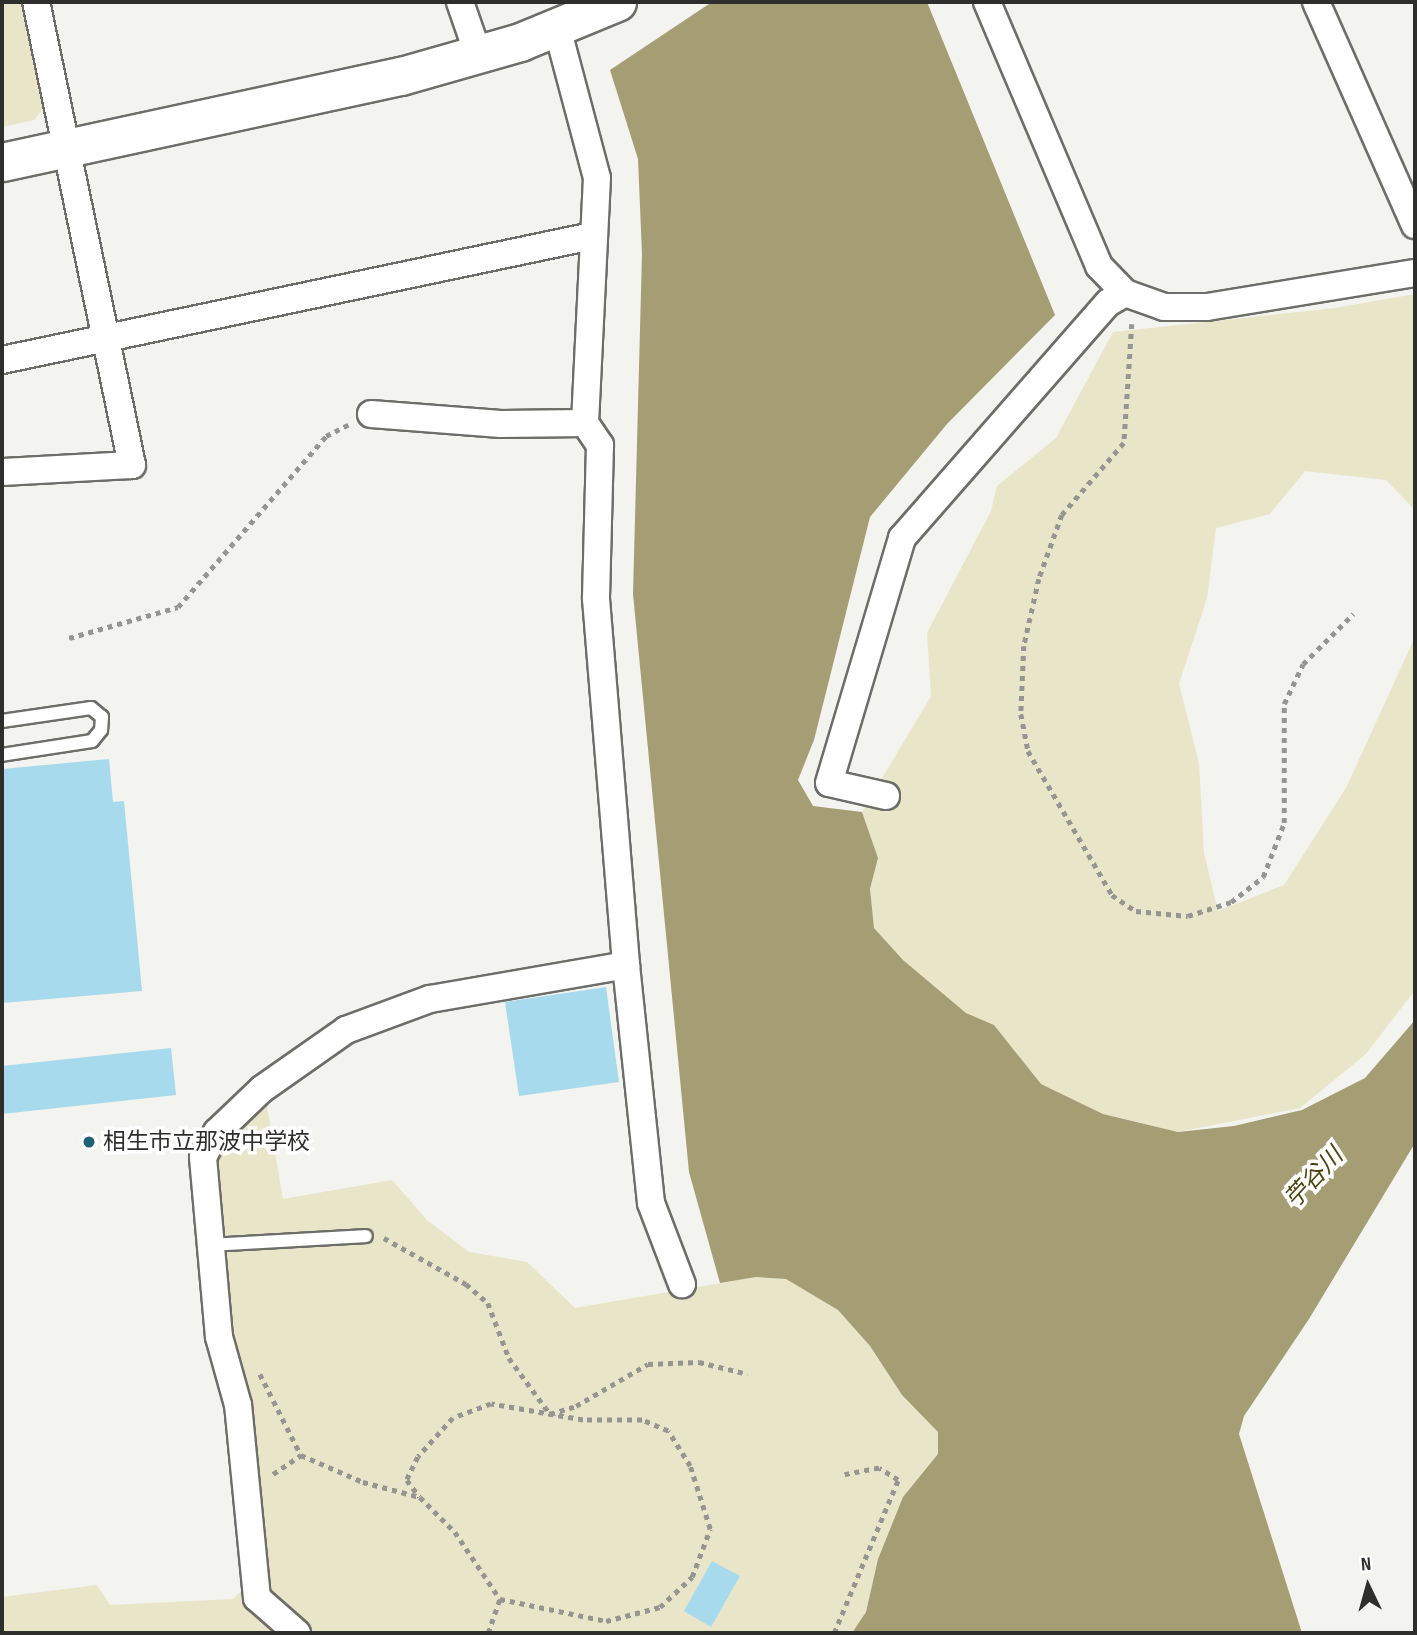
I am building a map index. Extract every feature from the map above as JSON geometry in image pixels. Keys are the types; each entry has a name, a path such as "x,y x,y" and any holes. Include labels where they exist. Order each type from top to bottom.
{"street":[{"path":"2,472 132,465 108,337 36,2"},
{"path":"460,2 478,54"},
{"path":"2,162 401,76 557,28 617,2"},
{"path":"987,2 1099,266 1125,293 1164,307 1207,307 1415,273"},
{"path":"1316,2 1415,225"},
{"path":"557,28 597,178 592,236 585,423 600,445 596,599 626,965 652,1203 682,1284"},
{"path":"2,360 592,236"},
{"path":"886,796 829,783 902,538 1108,303 1125,293"},
{"path":"371,414 501,424 585,423"},
{"path":"297,1633 257,1598 238,1405 219,1337 203,1157 217,1132 309,1054 346,1030 430,999 626,965"}],"lane":[{"path":"2,721 92,708 102,717 101,730 92,741 2,755"},
{"path":"211,1245 366,1236"}],"path":[{"path":"1125,293 1135,335 1124,443 1062,515 1039,579 1024,646 1021,714 1028,751 1112,895 1136,911 1188,916 1231,902 1263,877 1284,823 1284,704 1303,664 1353,614"},
{"path":"69,638 177,607 326,436 371,414"},
{"path":"366,1236 380,1235 466,1284 488,1303 509,1358 550,1414"},
{"path":"219,1337 247,1352 301,1455 363,1482 421,1497"},
{"path":"550,1414 576,1406 649,1364 699,1362 748,1374"},
{"path":"491,1404 550,1414 642,1420 668,1431 690,1466 710,1528 692,1577 660,1607 606,1621 500,1599 455,1532 421,1497 407,1480 418,1457 453,1418 491,1404"},
{"path":"834,1633 898,1480 879,1468 844,1475"},
{"path":"488,1633 500,1599"}],"shaded area":[{"path":"2,2 22,2 43,108 34,120 2,127"},
{"path":"1415,294 1415,510 1386,480 1305,471 1270,514 1216,528 1207,598 1179,684 1199,763 1204,853 1218,911 1284,885 1346,788 1415,637 1415,990 1366,1054 1300,1108 1178,1132 1103,1114 1041,1084 994,1025 966,1013 903,960 874,928 870,889 878,858 862,812 931,696 927,633 991,511 997,486 1056,438 1113,332 1335,308"},
{"path":"266,1101 283,1199 392,1180 427,1220 469,1252 527,1262 575,1308 756,1277 786,1279 838,1310 870,1346 902,1395 938,1432 938,1454 903,1497 878,1559 866,1612 852,1633 2,1633 2,1597 97,1585 110,1605 233,1599 267,1566 259,1482 231,1316 214,1164 233,1131"}],"water":[{"name":"苧谷川","path":"712,2 927,2 1055,315 947,424 870,517 814,740 798,780 813,806 862,812 878,858 870,889 874,928 903,960 966,1013 994,1025 1041,1084 1103,1114 1178,1132 1234,1126 1302,1110 1365,1078 1415,1020 1415,1143 1309,1319 1244,1416 1239,1434 1302,1633 852,1633 866,1612 878,1559 903,1497 938,1454 938,1432 902,1395 870,1346 838,1310 786,1279 756,1277 720,1283 689,1172 633,594 642,254 638,159 610,70"}],"building":[{"path":"109,759 113,802 124,801 142,991 2,1003 2,769"},
{"path":"606,987 619,1082 519,1096 505,1002"},
{"path":"171,1048 176,1095 2,1114 2,1066"},
{"path":"712,1561 740,1576 711,1627 684,1611"}],"place":[{"name":"相生市立那波中学校","path":"89,1142"}]}
